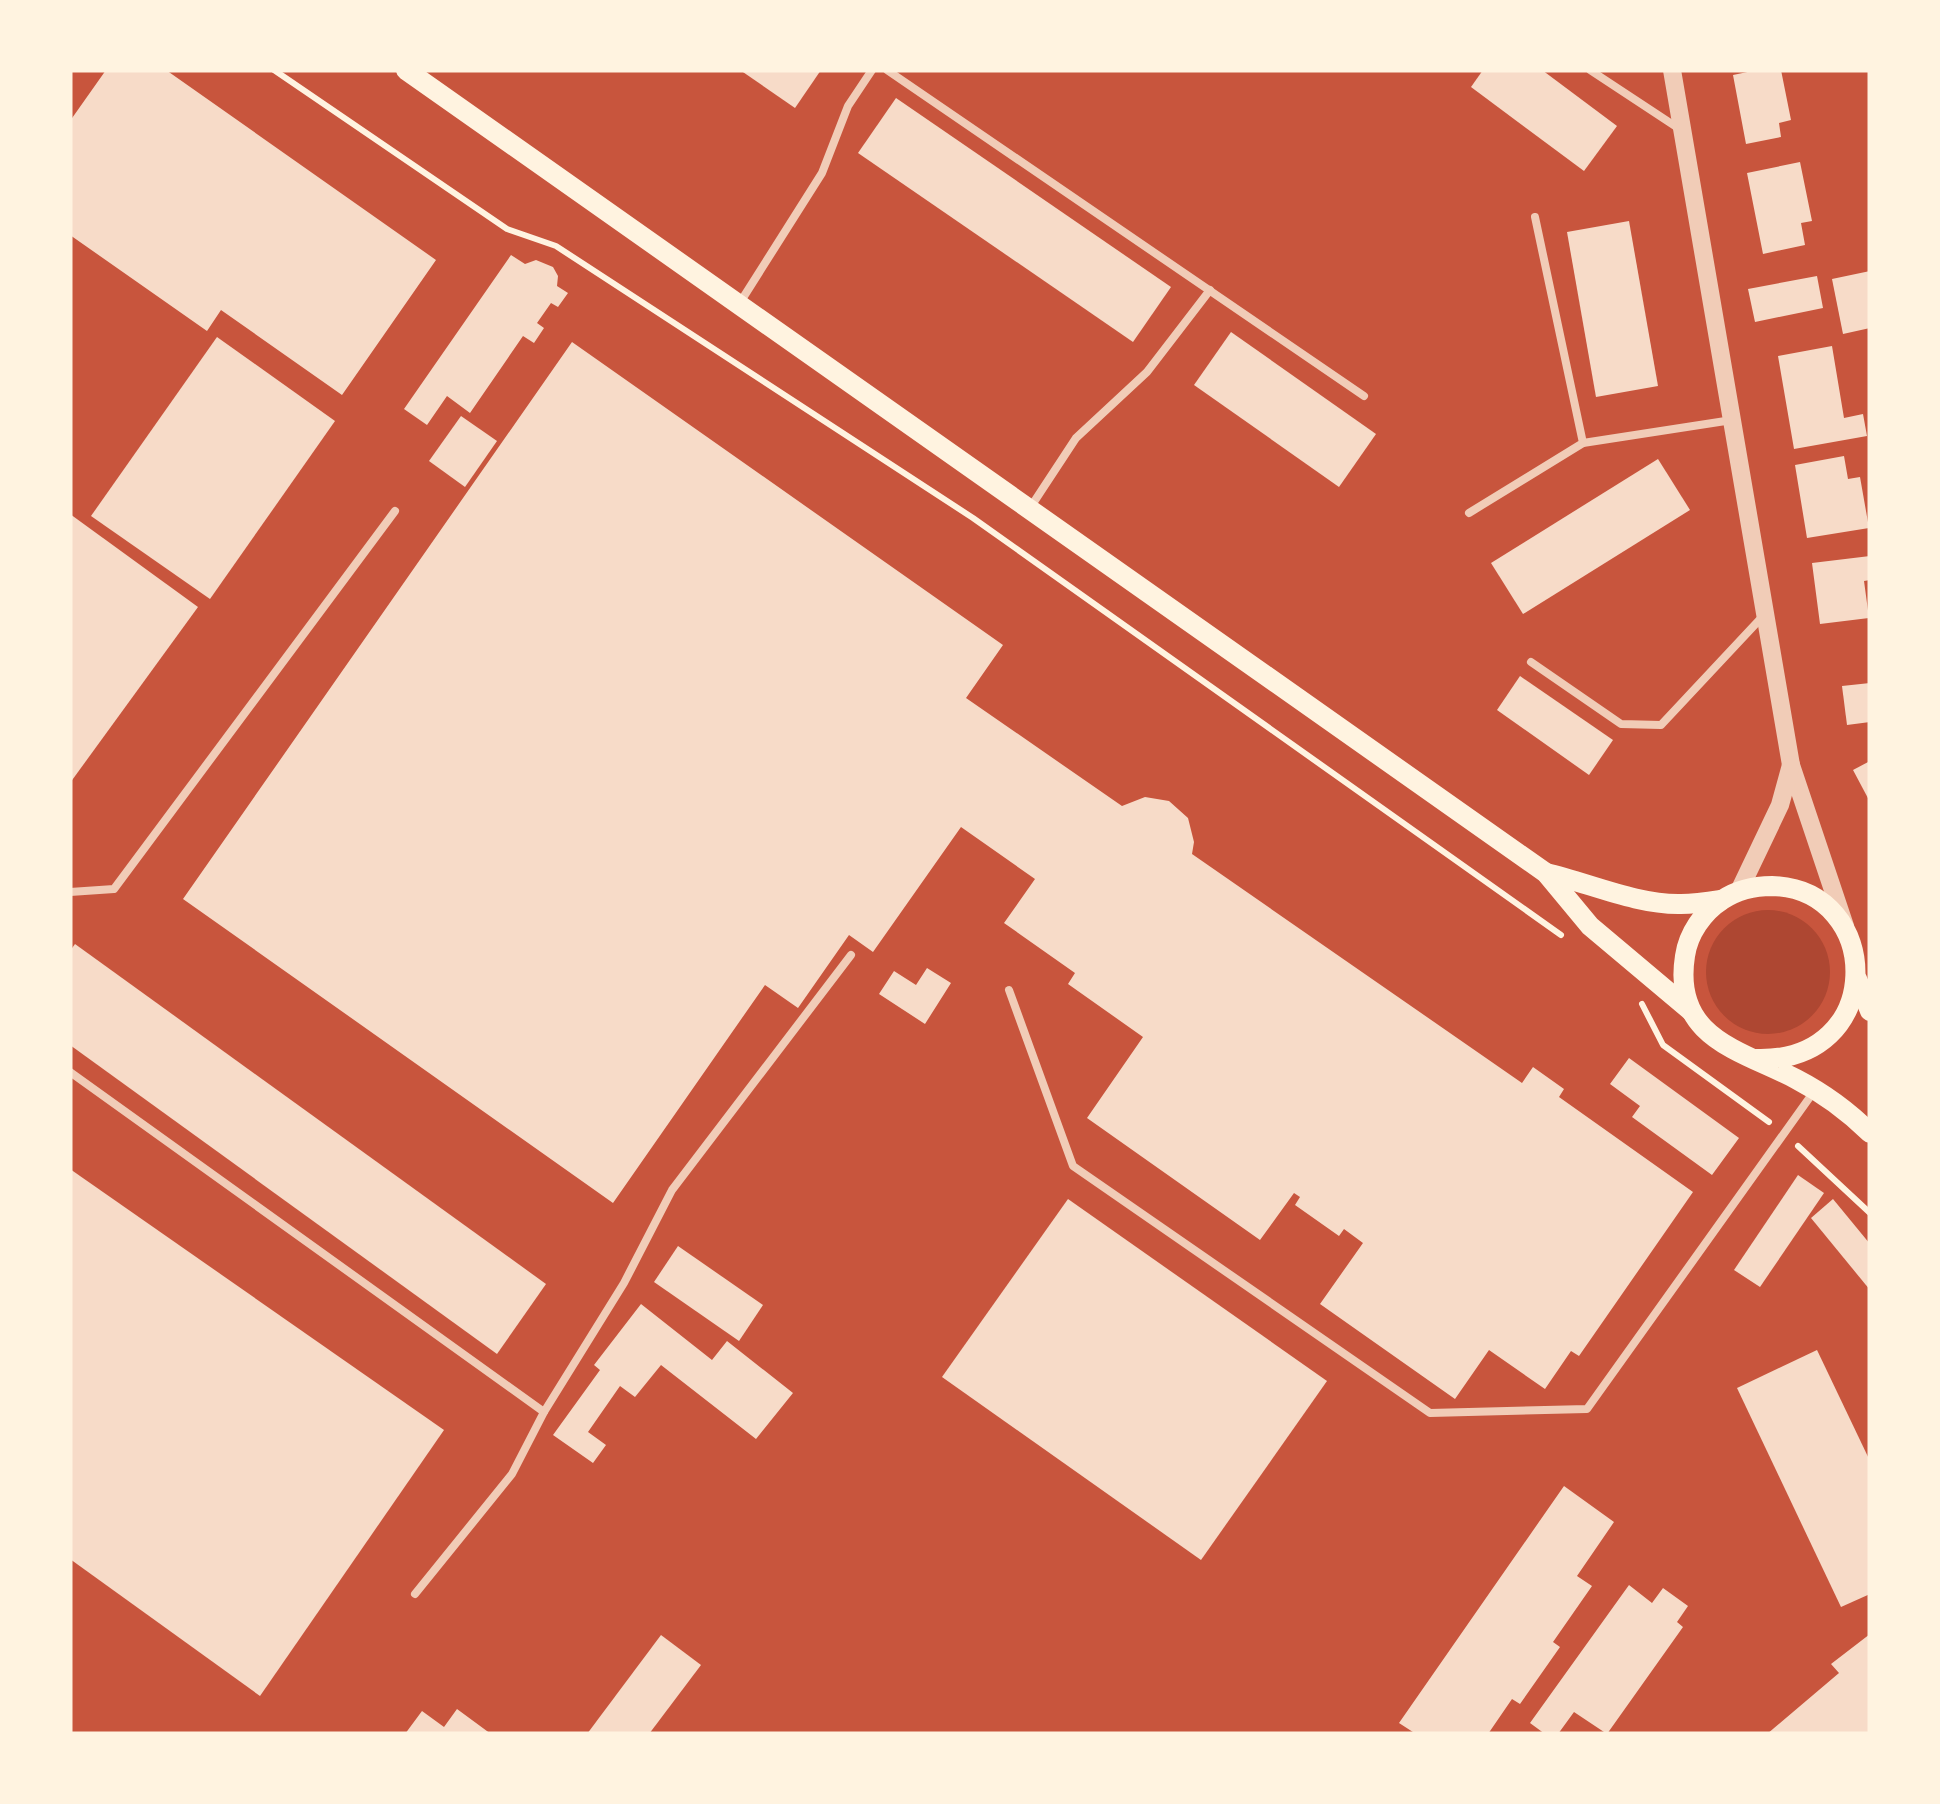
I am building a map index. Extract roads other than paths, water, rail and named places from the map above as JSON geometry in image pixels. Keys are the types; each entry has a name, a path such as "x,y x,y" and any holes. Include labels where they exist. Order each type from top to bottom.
{"main road":[{"path":"406,70 1546,872 1590,926 1692,1011 1717,1042 1814,1090 1847,1111 1870,1133"},
{"path":"1546,872 1635,899 1678,904 1730,896 1760,886 1782,886 1803,892 1837,918 1848,936 1856,978 1870,1012"},
{"path":"1692,1011 1684,991 1686,950 1705,914 1730,896"},
{"path":"1755,1058 1796,1056 1824,1040 1844,1017 1856,978"}],"street":[{"path":"1672,70 1792,765 1848,936"},
{"path":"1730,896 1780,805 1792,765"}],"lane":[{"path":"739,305 822,172 848,106 872,70"},
{"path":"887,70 1364,396"},
{"path":"1590,70 1683,130"},
{"path":"1535,217 1583,442"},
{"path":"1030,508 1076,438 1147,372 1210,290"},
{"path":"1469,513 1583,442 1732,420"},
{"path":"70,892 114,889 395,511"},
{"path":"1531,662 1621,724 1662,725 1765,614"},
{"path":"415,1594 512,1474 544,1412 624,1284 672,1190 851,954"},
{"path":"1009,990 1073,1166 1430,1413 1587,1409 1814,1090"},
{"path":"70,1072 544,1412"}]}
